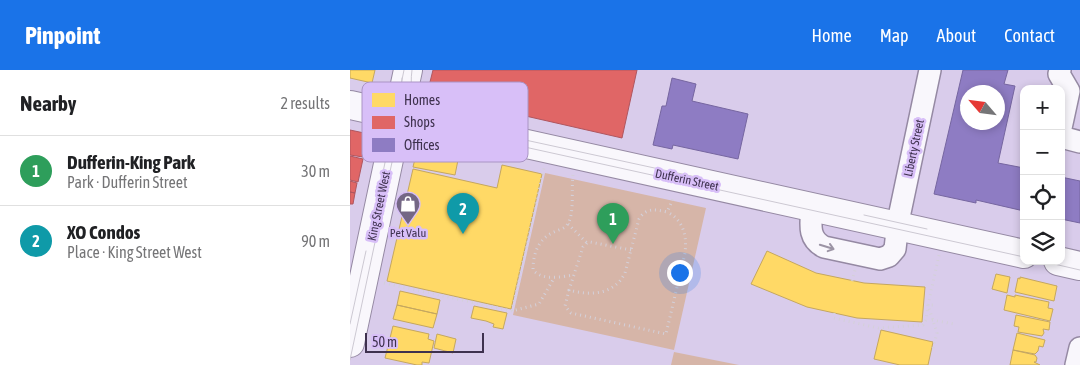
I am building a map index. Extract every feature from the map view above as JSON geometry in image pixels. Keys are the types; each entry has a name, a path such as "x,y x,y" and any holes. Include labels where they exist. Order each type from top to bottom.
{"main road":[{"name":"Dufferin Street","path":"528,144 1020,253"},
{"name":"King Street West","path":"350,342 388,162"},
{"path":"1065,263 1080,266"}],"street":[{"name":"Liberty Street","path":"812,207 810,226 817,243 824,247 880,259 889,256 895,249 897,226 930,70"},
{"path":"1060,70 1059,74 1070,91 1065,112"},
{"path":"1065,138 1080,142"},
{"path":"1076,365 1080,348"}],"path":[{"path":"512,311 544,168"},
{"path":"573,175 571,217 564,228 546,235 535,252 534,270 538,275 544,277 554,278 574,275"},
{"path":"667,212 674,197"},
{"path":"569,290 582,294 603,292 611,288 622,280 626,273 638,219 643,212 650,209 674,215 686,234 686,242 666,334 571,312 565,306 569,290 583,247 587,243 631,250"},
{"path":"568,224 587,243"},
{"path":"834,313 834,318 878,328 923,325 926,320 939,255"},
{"path":"382,282 512,311 539,304 554,278"},
{"path":"928,305 935,305"},
{"path":"928,305 936,333 933,348"},
{"path":"932,320 954,324"}],"shaded area":[{"path":"545,173 706,208 674,350 513,315"},
{"path":"674,352 739,365 671,365"}],"building: Homes":[{"path":"350,70 375,70 372,82 350,78"},
{"path":"414,162 458,162 455,175 413,167"},
{"path":"502,165 542,174 511,309 387,281 413,169 497,188"},
{"path":"767,251 816,273 864,283 925,287 922,322 857,318 807,307 751,284"},
{"path":"996,274 1010,277 1007,293 992,289"},
{"path":"1020,277 1057,286 1054,301 1015,292 1018,278 1020,279"},
{"path":"400,291 440,300 437,314 397,305"},
{"path":"1007,295 1049,302 1048,308 1053,309 1050,321 1004,310"},
{"path":"397,305 437,314 433,328 393,319"},
{"path":"474,306 507,313 503,329 493,327 494,324 486,321 471,318"},
{"path":"1016,315 1050,322 1049,330 1043,329 1044,333 1042,336 1018,332 1019,327 1014,326"},
{"path":"393,326 429,334 428,339 434,341 429,363 422,362 422,365 417,365 385,358"},
{"path":"881,330 933,342 928,365 900,365 874,359"},
{"path":"1017,333 1045,340 1043,347 1039,346 1035,354 1013,350"},
{"path":"437,334 456,339 453,353 434,348"},
{"path":"1013,350 1035,355 1037,358 1036,362 1034,362 1040,365 1010,365"}],"building: Shops":[{"path":"433,70 637,70 622,138 528,117 528,82 430,82"},
{"path":"350,130 362,133 362,157 350,155"},
{"path":"350,156 362,159 358,182 350,180"},
{"path":"350,181 357,183 355,193 350,192"},
{"path":"350,192 355,193 353,204 350,204"}],"building: Offices":[{"path":"963,70 1008,70 1004,84 1015,86 998,163 1020,167 1020,210 976,200 976,203 934,194"},
{"path":"672,78 696,84 692,101 748,114 738,159 673,145 672,149 653,145 662,106 666,106"},
{"path":"1065,178 1080,181 1080,223 1065,220"}],"tram line":[{"path":"402,82 404,70"},
{"path":"411,82 412,70"},
{"path":"528,141 696,177"},
{"path":"528,148 1020,256"},
{"path":"380,187 385,162"},
{"path":"350,360 392,162"},
{"path":"864,215 927,229"},
{"path":"350,324 366,251"},
{"path":"1058,265 1080,270"}],"place":[{"name":"Pet Valu","path":"408,225"},
{"name":"XO Condos","path":"463,234"},
{"name":"Dufferin-King Park","path":"613,244"}]}
